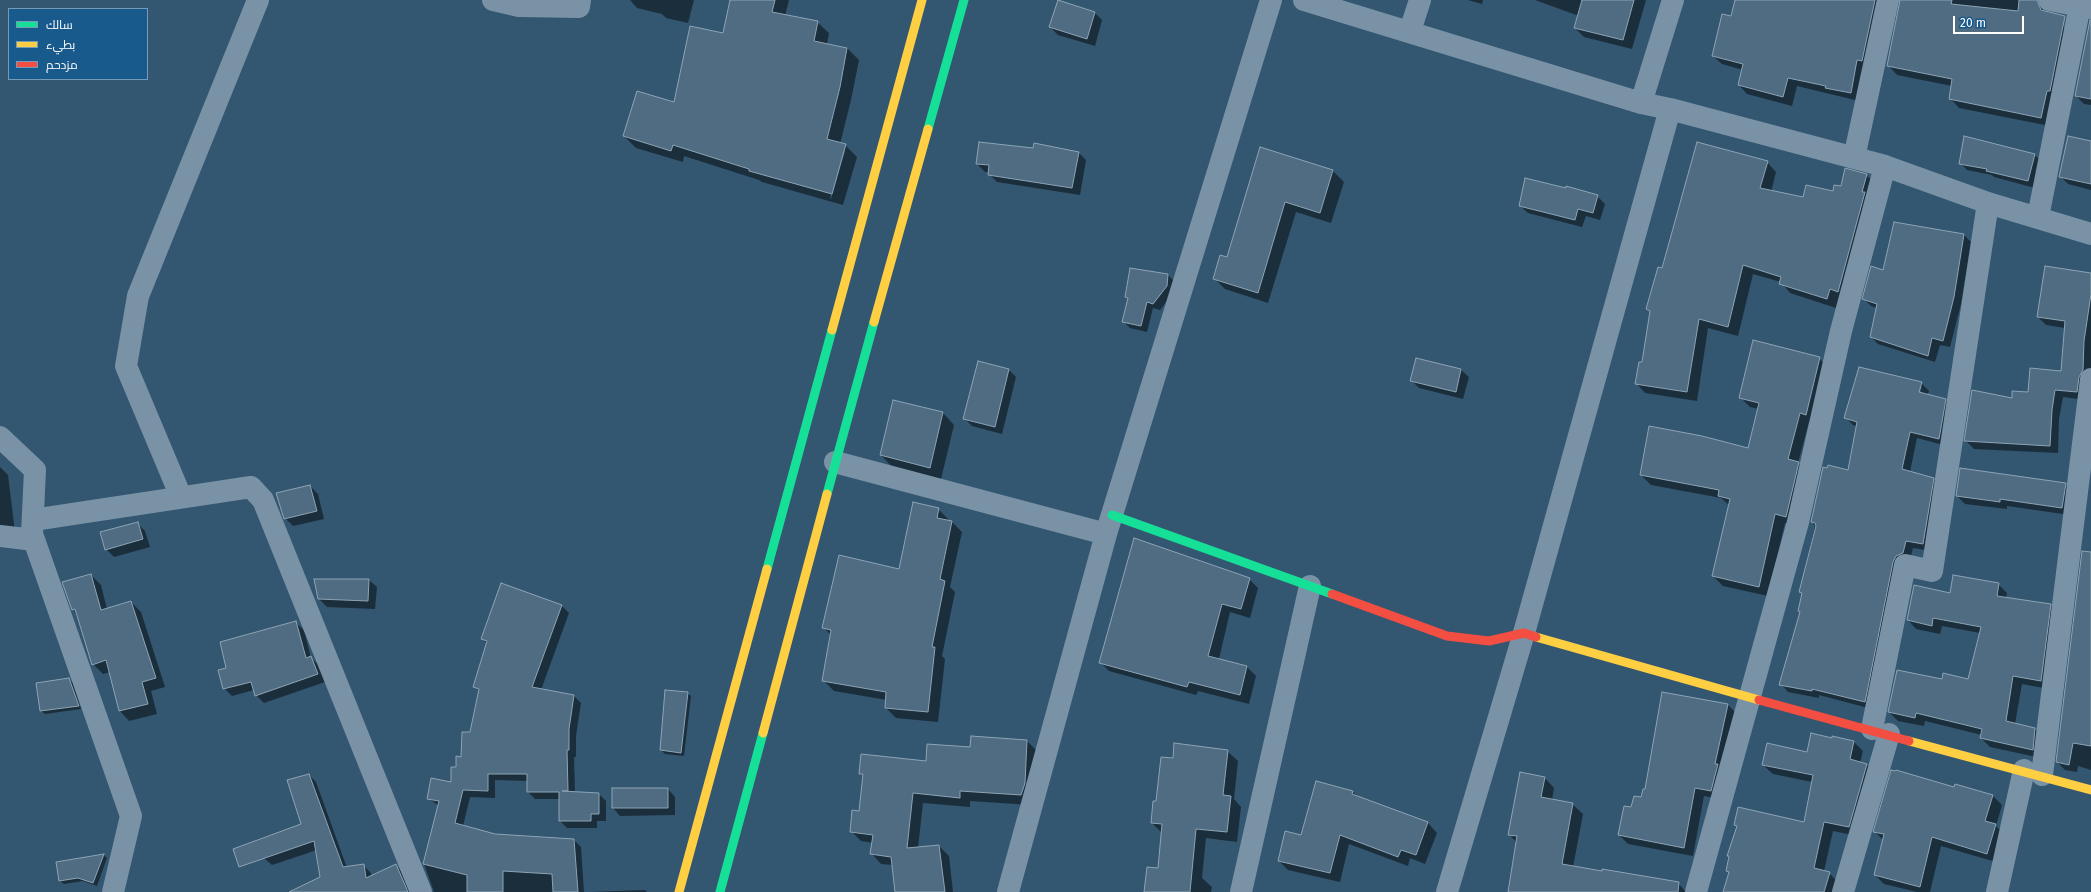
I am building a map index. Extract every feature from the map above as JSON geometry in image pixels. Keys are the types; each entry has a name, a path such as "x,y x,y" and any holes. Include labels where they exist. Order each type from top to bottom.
{"street":[{"path":"181,497 126,366 138,296 258,0"},
{"path":"493,0 519,6 579,6 580,0"},
{"path":"679,892 922,0"},
{"path":"720,892 835,462 964,0"},
{"path":"1008,892 1109,524 1271,0"},
{"path":"1304,0 1410,31 1641,103 1670,109 1885,166 1988,203 2091,234"},
{"path":"1410,31 1420,0"},
{"path":"1641,103 1673,0"},
{"path":"1854,158 1888,0"},
{"path":"2038,217 2084,4 2049,0"},
{"path":"1447,892 1524,632 1670,109"},
{"path":"1696,892 1748,697 1798,522 1841,331 1885,166"},
{"path":"1843,892 1881,732 1904,565 1932,571 1988,203"},
{"path":"1997,892 2033,773 2091,379"},
{"path":"0,437 35,470 33,530 131,816 113,892"},
{"path":"835,462 1109,524 1310,586 1448,636 1489,641 1524,632 1748,697 2033,773 2091,790"},
{"path":"0,536 181,497 251,487 263,500 421,892"},
{"path":"1241,892 1310,586"}],"building":[{"path":"730,0 775,0 772,12 818,21 814,41 847,48 840,87 827,139 846,144 832,194 749,171 749,169 673,145 671,151 623,136 637,91 674,102 690,26 723,33"},
{"path":"1058,0 1095,12 1087,39 1049,27"},
{"path":"1582,0 1634,0 1623,40 1574,28"},
{"path":"1735,0 1875,0 1862,61 1857,60 1851,93 1788,78 1783,97 1738,85 1743,64 1712,56 1722,14 1731,16"},
{"path":"1900,0 1952,0 1951,4 2018,11 2019,0 2037,0 2041,10 2065,16 2050,91 2047,91 2041,118 1949,99 1952,79 1887,66"},
{"path":"2091,20 2091,99 2075,96"},
{"path":"1964,136 2035,154 2028,181 1986,171 1987,169 1959,164"},
{"path":"2068,136 2091,141 2091,184 2059,177"},
{"path":"979,142 1033,148 1034,143 1079,152 1072,188 988,175 989,165 976,164"},
{"path":"1697,142 1768,161 1760,188 1803,197 1806,185 1833,191 1834,185 1841,186 1845,168 1867,174 1862,192 1865,192 1838,292 1830,289 1827,299 1779,284 1781,277 1743,265 1728,327 1699,319 1687,392 1635,384 1639,362 1642,362 1650,311 1646,309 1658,267 1662,268"},
{"path":"1260,147 1333,170 1320,213 1285,202 1258,293 1213,279 1220,255 1227,257"},
{"path":"1525,178 1566,188 1566,186 1598,195 1593,213 1578,209 1575,220 1519,206"},
{"path":"1894,222 1964,234 1954,297 1943,341 1932,338 1928,356 1870,337 1877,304 1862,299 1871,266 1883,270"},
{"path":"2045,266 2091,273 2091,294 2084,341 2083,370 2079,377 2077,392 2055,390 2052,410 2050,446 1964,441 1972,390 2012,398 2012,391 2028,392 2030,368 2061,371 2065,321 2037,317"},
{"path":"1130,268 1168,274 1167,286 1153,304 1147,302 1141,326 1122,322 1128,298 1125,297"},
{"path":"1753,340 1820,357 1806,415 1800,413 1788,459 1799,462 1786,517 1775,514 1759,587 1712,576 1730,499 1718,496 1719,490 1640,475 1649,426 1702,436 1748,448 1759,403 1739,398"},
{"path":"1416,358 1461,369 1456,392 1410,381"},
{"path":"978,361 1009,369 995,427 963,419"},
{"path":"1859,367 1922,382 1919,392 1946,399 1939,439 1910,432 1902,469 1934,478 1923,544 1906,541 1903,553 1896,556 1893,562 1865,702 1812,689 1812,691 1779,685 1800,612 1798,611 1802,593 1799,592 1816,526 1815,523 1811,522 1823,467 1827,468 1828,465 1848,470 1857,422 1844,418"},
{"path":"893,400 943,412 930,468 880,455"},
{"path":"1960,468 2066,483 2062,508 2000,499 2000,502 1956,496"},
{"path":"310,485 317,511 284,519 276,493"},
{"path":"913,502 939,508 937,518 952,521 940,579 945,581 932,647 935,647 928,712 885,708 886,692 822,681 831,630 822,628 839,555 899,569"},
{"path":"138,522 143,539 105,550 100,532"},
{"path":"1134,538 1250,578 1241,609 1222,604 1208,656 1247,666 1240,695 1189,682 1187,687 1099,663"},
{"path":"2082,551 2091,552 2091,746 2073,743 2069,765 2056,762"},
{"path":"91,574 101,610 131,601 156,678 142,682 148,704 119,711 106,660 92,665 75,609 72,610 62,582"},
{"path":"1953,575 1999,583 1997,596 2051,604 2041,681 2013,676 2006,721 2035,728 2033,750 1980,738 1982,729 1916,713 1915,718 1888,712 1897,670 1942,679 1943,673 1968,679 1981,627 1933,618 1932,626 1907,620 1914,585 1950,593"},
{"path":"314,579 369,579 368,601 318,599"},
{"path":"501,583 562,605 532,687 574,695 569,729 569,750 567,750 568,791 562,791 599,793 599,814 591,814 591,821 559,821 559,792 527,792 527,774 488,774 488,791 463,790 455,823 495,834 574,839 578,892 553,892 552,874 503,871 503,892 467,892 467,875 423,864 439,801 427,799 431,778 451,782 451,767 456,767 456,756 461,757 462,732 470,732 479,689 473,687 487,641 481,639"},
{"path":"296,621 306,658 311,656 318,674 255,696 251,682 223,689 218,670 226,668 220,642"},
{"path":"69,678 79,706 40,711 36,683"},
{"path":"665,690 688,692 681,753 660,750"},
{"path":"1662,692 1728,704 1715,764 1718,764 1711,791 1695,788 1684,848 1618,835 1624,806 1631,807 1634,796 1641,797 1643,789 1645,789"},
{"path":"1811,733 1854,741 1850,759 1867,764 1849,827 1824,822 1814,868 1830,872 1824,892 1723,892 1729,872 1726,871 1729,856 1727,856 1737,826 1734,825 1738,807 1804,822 1813,775 1762,765 1767,743 1807,752"},
{"path":"971,736 1027,740 1025,783 1021,795 960,791 960,798 913,793 907,848 939,845 945,892 895,892 891,857 870,854 873,835 850,832 852,810 859,811 863,774 859,774 861,754 926,761 927,744 970,747"},
{"path":"1174,743 1228,750 1223,795 1231,796 1227,832 1196,829 1190,892 1144,892 1147,867 1158,868 1162,824 1151,823 1153,801 1156,801 1161,757 1173,758"},
{"path":"1891,770 1896,770 1954,787 1955,784 1993,795 1985,821 1996,824 1987,854 1932,837 1920,887 1874,875 1884,834 1873,832"},
{"path":"1520,772 1545,777 1541,797 1573,803 1562,864 1679,882 1678,892 1508,892 1517,836 1508,835"},
{"path":"309,774 343,867 364,864 366,878 396,864 408,892 289,892 320,877 314,841 239,867 233,849 301,824 287,780"},
{"path":"1316,781 1353,791 1352,794 1428,822 1416,855 1401,850 1398,857 1340,835 1330,873 1278,861 1285,831 1301,835"},
{"path":"612,788 668,788 668,808 612,808"},
{"path":"104,854 93,883 78,878 59,881 56,862"}],"traffic: fast":[{"path":"928,129 964,0"},
{"path":"827,494 874,322"},
{"path":"767,569 832,330"},
{"path":"1112,515 1332,594"},
{"path":"720,892 763,733"}],"traffic: slow":[{"path":"832,330 922,0"},
{"path":"874,322 928,129"},
{"path":"763,733 827,494"},
{"path":"679,892 767,569"},
{"path":"1536,637 1759,700"},
{"path":"1909,741 2091,790"}],"traffic: jam":[{"path":"1332,594 1447,636 1489,641 1524,633 1536,637"},
{"path":"1759,700 1909,741"}]}
